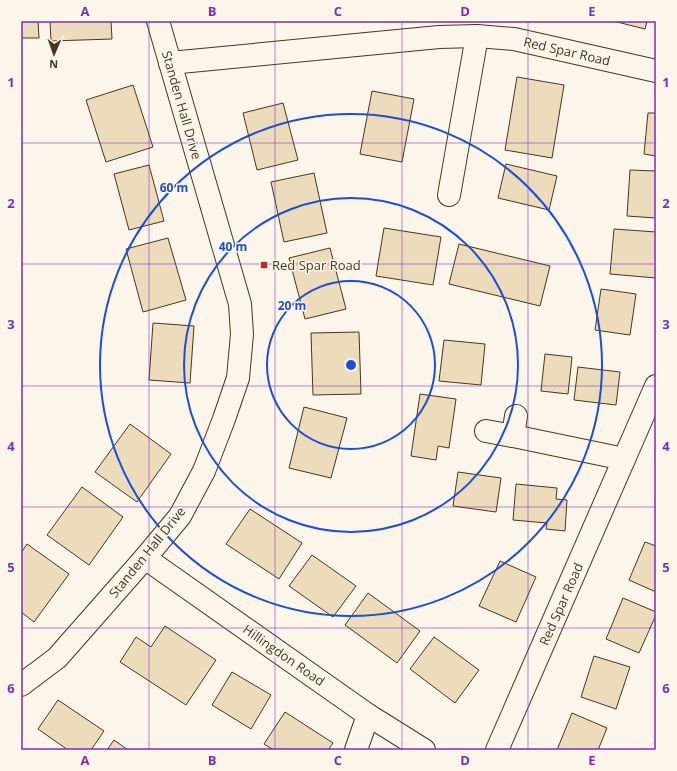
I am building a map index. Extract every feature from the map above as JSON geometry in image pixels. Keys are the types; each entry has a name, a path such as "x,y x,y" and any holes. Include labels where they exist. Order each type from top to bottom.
{"street":[{"name":"Standen Hall Drive","path":"21,685 57,658 180,516 204,471 238,378 242,334 240,304 158,21"},
{"name":"Red Spar Road","path":"170,63 431,38 477,36 514,39 656,71"},
{"path":"449,195 477,36"},
{"name":"Red Spar Road","path":"497,750 656,386"},
{"path":"486,431 515,426 624,459"},
{"name":"Hillingdon Road","path":"145,558 368,714 424,750"},
{"path":"356,750 368,714"}],"building":[{"path":"21,21 38,21 39,38 21,38"},
{"path":"50,21 111,21 112,39 51,41"},
{"path":"613,21 647,21 645,29"},
{"path":"517,77 564,85 552,158 505,150"},
{"path":"133,85 153,147 106,162 86,100"},
{"path":"372,91 414,99 402,162 360,154"},
{"path":"283,103 298,160 257,170 243,113"},
{"path":"648,113 656,113 656,156 644,154"},
{"path":"506,164 557,176 549,210 498,198"},
{"path":"149,165 164,221 129,230 114,174"},
{"path":"630,170 656,171 656,218 627,216"},
{"path":"314,173 327,233 284,242 271,182"},
{"path":"384,228 441,237 433,285 376,276"},
{"path":"614,229 656,232 656,278 610,274"},
{"path":"168,238 186,300 143,312 126,249"},
{"path":"459,244 550,266 540,306 449,284"},
{"path":"330,248 346,309 305,319 289,258"},
{"path":"601,289 636,294 630,335 595,330"},
{"path":"153,323 194,326 190,383 149,380"},
{"path":"359,332 361,394 313,395 311,333"},
{"path":"444,340 485,344 481,385 439,381"},
{"path":"545,354 572,357 568,394 541,391"},
{"path":"578,367 620,372 616,405 574,400"},
{"path":"420,394 456,399 449,448 438,446 436,460 411,456"},
{"path":"304,407 347,418 331,478 289,468"},
{"path":"130,424 171,454 137,502 95,472"},
{"path":"458,472 501,478 496,512 453,506"},
{"path":"516,484 557,488 556,499 567,500 565,531 546,529 547,523 513,520"},
{"path":"82,487 123,517 89,565 47,535"},
{"path":"250,509 302,543 279,579 226,544"},
{"path":"645,542 656,546 656,592 629,580"},
{"path":"27,544 69,574 34,622 21,612 21,553"},
{"path":"312,555 356,586 333,617 289,586"},
{"path":"500,561 536,577 516,622 479,606"},
{"path":"368,593 420,631 397,663 345,625"},
{"path":"623,598 656,612 639,653 606,639"},
{"path":"165,626 216,660 186,705 120,662 136,637 151,647"},
{"path":"434,637 479,670 455,703 410,669"},
{"path":"594,656 630,667 616,709 581,697"},
{"path":"232,672 271,695 251,729 212,705"},
{"path":"58,700 104,731 91,750 68,750 38,729"},
{"path":"285,712 333,743 328,750 274,750 264,744"},
{"path":"572,713 607,728 598,750 557,750"},
{"path":"114,740 128,750 107,750"}],"place":[{"name":"Red Spar Road","path":"264,265"}]}
